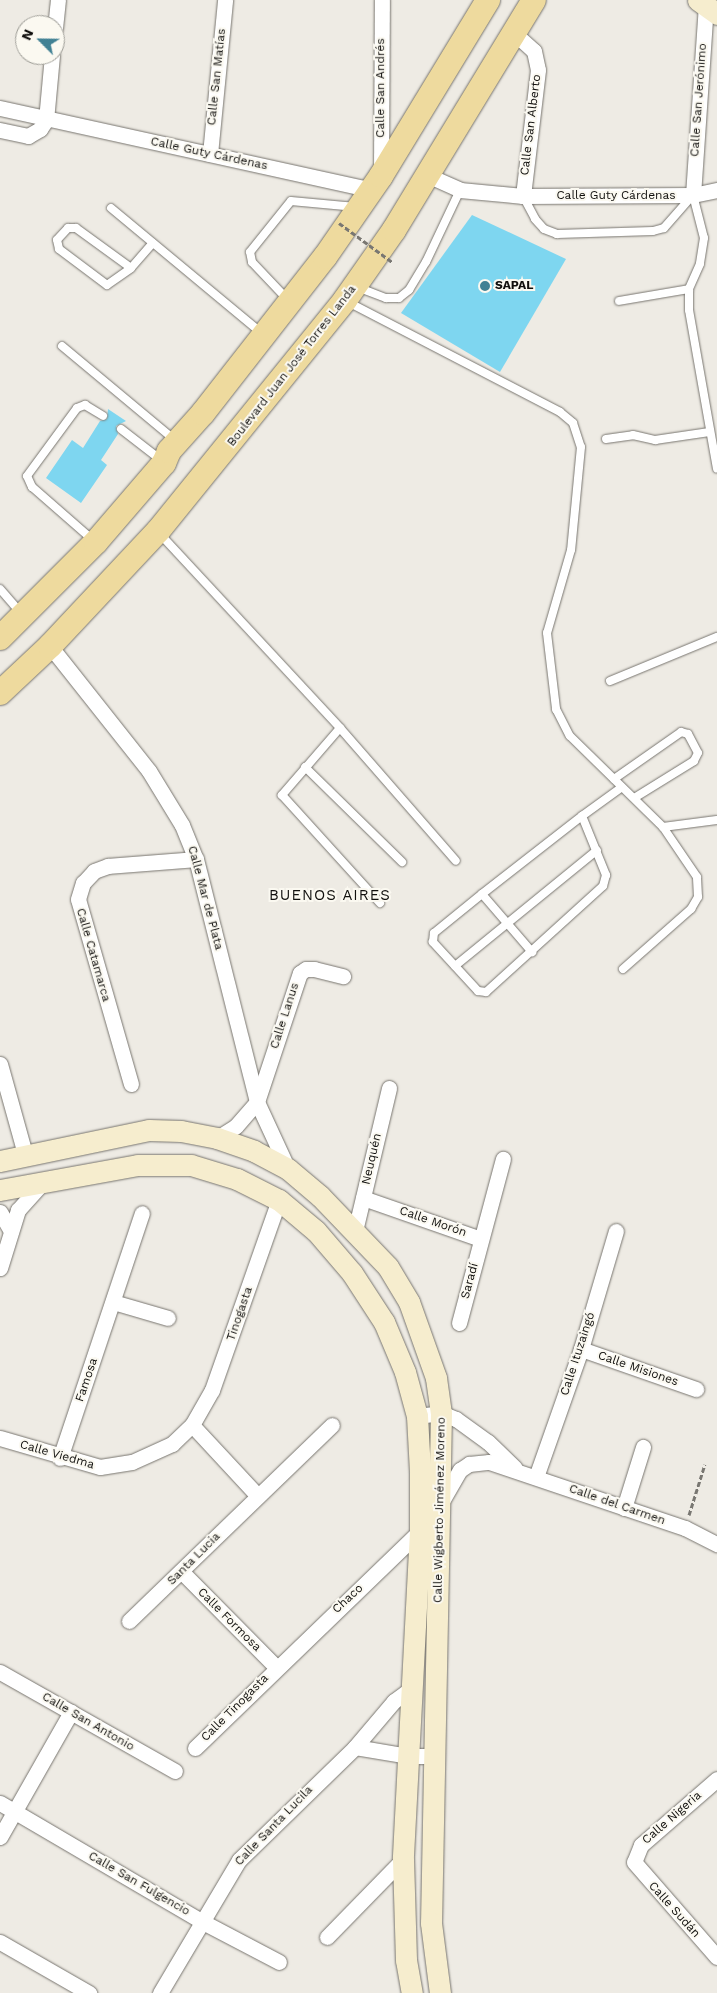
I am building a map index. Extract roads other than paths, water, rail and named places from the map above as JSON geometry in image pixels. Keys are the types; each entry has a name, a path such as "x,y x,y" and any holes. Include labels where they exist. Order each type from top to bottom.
{"main road":[{"path":"467,0 474,23"},
{"path":"0,638 25,617 96,542 164,463 177,442 264,336 371,191 488,0"},
{"name":"Boulevard Juan José Torres Landa","path":"0,693 50,646 158,531 350,293 427,175 534,0"}],"street":[{"path":"56,15 58,0"},
{"name":"Calle San Matías","path":"210,154 225,0"},
{"name":"Calle San Andrés","path":"371,191 382,0"},
{"name":"Calle San Jerónimo","path":"693,196 707,6"},
{"name":"Calle San Alberto","path":"514,33 534,50 538,70 523,196"},
{"path":"0,130 28,136 40,129 46,120 51,65"},
{"name":"Calle Guty Cárdenas","path":"0,108 46,120 210,154 371,191"},
{"name":"Calle Guty Cárdenas","path":"427,175 460,190 523,196 693,196 717,190"},
{"name":"Calle Mar de Plata","path":"50,646 167,796 196,859 256,1102 288,1169"},
{"name":"Calle Catamarca","path":"131,1084 80,914 80,891 94,871 108,866 196,859"},
{"name":"Calle Lanus","path":"256,1102 300,973 306,969 343,976"},
{"path":"0,1064 25,1154"},
{"name":"Neuquén","path":"354,1231 389,1088"},
{"path":"217,1138 236,1126 256,1102"},
{"name":"Calle Wigberto Jiménez Moreno","path":"0,1161 25,1154 148,1130 181,1130 217,1138 254,1151 288,1169 354,1231 388,1267 409,1302 436,1378 441,1413 442,1502 431,1922 440,1993"},
{"name":"Calle Morón","path":"363,1198 481,1239 503,1159"},
{"name":"Calle Wigberto Jiménez Moreno","path":"0,1190 47,1179 138,1165 191,1166 238,1179 279,1200 316,1231 346,1266 384,1322 405,1372 417,1416 420,1531 403,1859 406,1960 412,1993"},
{"path":"0,1268 11,1230 24,1201 47,1179"},
{"name":"Tinogasta","path":"192,1424 212,1390 229,1348 279,1200"},
{"path":"0,1212 11,1230"},
{"name":"Famosa","path":"60,1458 142,1213"},
{"name":"Calle Ituzaingó","path":"536,1477 581,1349 616,1231"},
{"name":"Saradí","path":"459,1323 481,1239"},
{"path":"113,1302 168,1318"},
{"name":"Calle Misiones","path":"581,1349 696,1389"},
{"path":"417,1416 441,1413"},
{"name":"Calle del Carmen","path":"441,1413 472,1429 516,1469"},
{"path":"192,1424 257,1495"},
{"name":"Calle Viedma","path":"0,1438 60,1458 100,1467 132,1462 172,1444 192,1424"},
{"name":"Santa Lucia","path":"129,1621 182,1572 257,1495 332,1425"},
{"path":"624,1508 643,1446"},
{"name":"Calle del Carmen","path":"442,1502 460,1470 469,1464 489,1462 516,1469 685,1528 717,1544"},
{"name":"Chaco","path":"276,1667 420,1531"},
{"name":"Calle Formosa","path":"182,1572 276,1667"},
{"name":"Calle Tinogasta","path":"195,1748 276,1667"},
{"name":"Calle San Antonio","path":"0,1672 175,1771"},
{"name":"Calle Santa Lucila","path":"160,1993 201,1921 239,1860 355,1747 394,1701 412,1688"},
{"path":"0,1837 72,1712"},
{"path":"355,1747 409,1756 435,1756"},
{"name":"Calle Nigeria","path":"634,1862 640,1845 717,1779"},
{"name":"Calle San Fulgencio","path":"0,1803 201,1921 279,1962"},
{"path":"327,1937 403,1859"},
{"name":"Calle Sudán","path":"634,1862 717,1957"},
{"path":"0,1942 89,1993"}],"lane":[{"path":"350,293 399,298 409,290 423,270 460,190"},
{"path":"290,302 252,262 250,252 291,201 371,191"},
{"path":"523,196 535,219 544,228 557,234 652,231 664,228 693,196"},
{"path":"693,196 704,238 702,258 689,289 689,310 717,469"},
{"path":"111,208 264,336"},
{"path":"131,268 76,228 68,228 57,240 59,249 107,286 131,268 153,243"},
{"path":"620,301 689,289"},
{"path":"350,293 560,412 573,423 581,448 571,550 547,633 551,681 556,709 570,736 663,827 697,877 698,897 691,908 623,969"},
{"path":"62,346 177,442"},
{"path":"96,542 32,487 28,476 77,408 85,405 103,416"},
{"path":"121,429 164,463"},
{"path":"606,439 633,435 655,440 709,432"},
{"path":"158,531 340,728 456,861"},
{"path":"0,589 25,617"},
{"path":"610,681 717,637"},
{"path":"340,728 283,791 283,800 380,903"},
{"path":"614,779 682,732 688,734 698,754 694,761 634,798"},
{"path":"305,767 402,862"},
{"path":"582,816 606,875 603,886 486,992 478,991 432,937 482,894 582,816 622,787"},
{"path":"663,827 717,820"},
{"path":"456,966 597,850"},
{"path":"482,894 532,952"}],"place":[{"name":"SAPAL","path":"485,286"}],"district":[{"name":"BUENOS AIRES","path":"330,896"}]}
